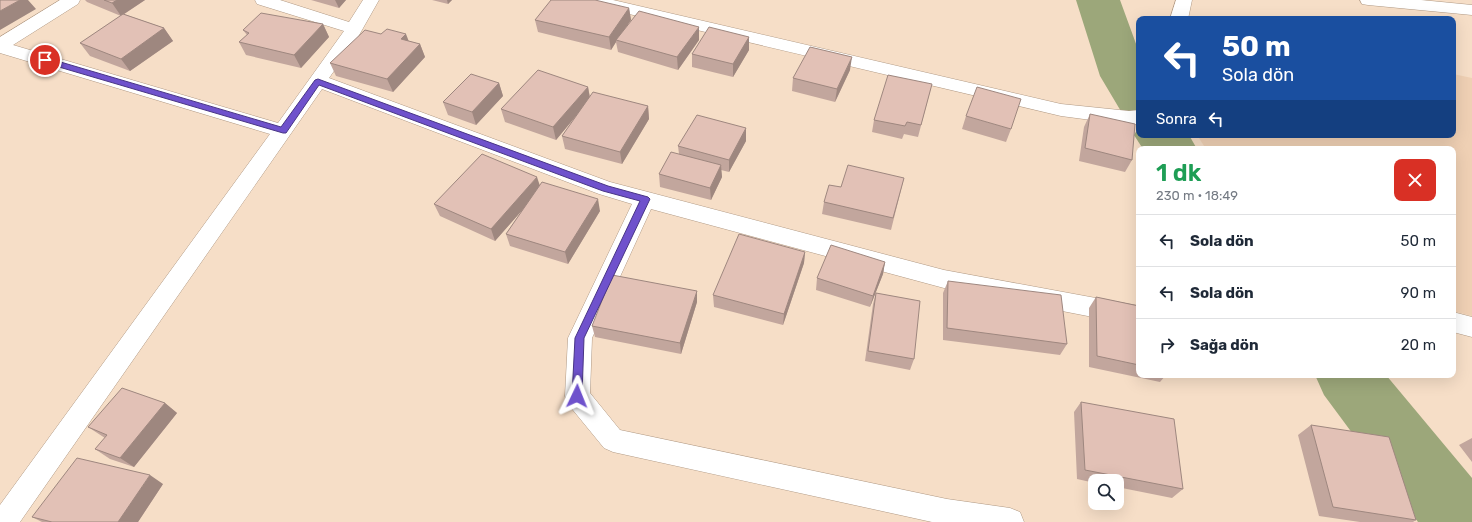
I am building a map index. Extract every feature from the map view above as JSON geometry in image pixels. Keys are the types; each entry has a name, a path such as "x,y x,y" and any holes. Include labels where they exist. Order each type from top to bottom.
{"street":[{"path":"0,46 72,0"},
{"path":"263,0 354,29"},
{"path":"4,522 283,131 354,29 371,0"},
{"path":"590,0 1061,110 1134,118"},
{"path":"1180,16 1184,0"},
{"path":"1368,0 1472,10"},
{"path":"0,46 283,131"},
{"path":"318,81 606,189 944,279 1136,315"},
{"path":"645,199 580,338 577,396 613,440 947,512 1010,522"},
{"path":"1456,323 1472,327"}],"shaded area":[{"path":"1456,75 1472,78 1472,316 1456,312 1456,146 1204,146 1199,138 1456,138"}],"building":[{"path":"0,0 20,0 0,11"},
{"path":"104,0 117,0 112,3"},
{"path":"551,0 595,0 629,8 609,37 535,20"},
{"path":"639,11 699,27 677,57 616,40"},
{"path":"261,13 323,24 294,55 239,42 249,33 243,30"},
{"path":"123,14 164,28 121,59 80,43"},
{"path":"709,27 749,37 733,64 692,54"},
{"path":"387,29 406,34 401,39 420,44 387,79 330,63 365,30 381,34"},
{"path":"810,47 852,57 837,89 793,78"},
{"path":"538,70 588,87 553,127 501,109"},
{"path":"471,74 499,83 472,112 443,102"},
{"path":"888,75 932,84 921,125 907,122 905,126 874,120"},
{"path":"977,87 1021,99 1011,129 966,116"},
{"path":"593,92 648,106 620,152 562,136"},
{"path":"1090,114 1135,124 1132,160 1085,148"},
{"path":"697,115 746,128 729,160 678,146"},
{"path":"671,152 721,165 710,188 659,174"},
{"path":"482,154 537,177 491,229 434,204"},
{"path":"848,165 904,178 893,218 824,202 829,185 841,187"},
{"path":"542,182 598,199 565,252 506,234"},
{"path":"739,234 805,252 784,314 713,295"},
{"path":"831,245 885,262 873,296 817,278"},
{"path":"612,275 697,291 680,343 592,326"},
{"path":"948,281 1061,295 1067,344 947,328"},
{"path":"876,293 920,301 914,359 868,351"},
{"path":"1096,297 1136,305 1136,364 1097,356"},
{"path":"122,388 165,403 120,458 95,449 107,435 88,427"},
{"path":"1081,402 1174,419 1183,489 1124,478 1124,474 1106,474 1085,470"},
{"path":"1311,425 1389,437 1416,520 1333,507"},
{"path":"77,458 150,475 118,522 52,522 32,517"}],"waterway":[{"path":"1098,0 1124,76 1136,96"},
{"path":"1162,138 1169,146"},
{"path":"1349,378 1462,522"}],"route":[{"path":"45,60 283,131 318,81 606,189 645,199 580,338 577,396"}]}
